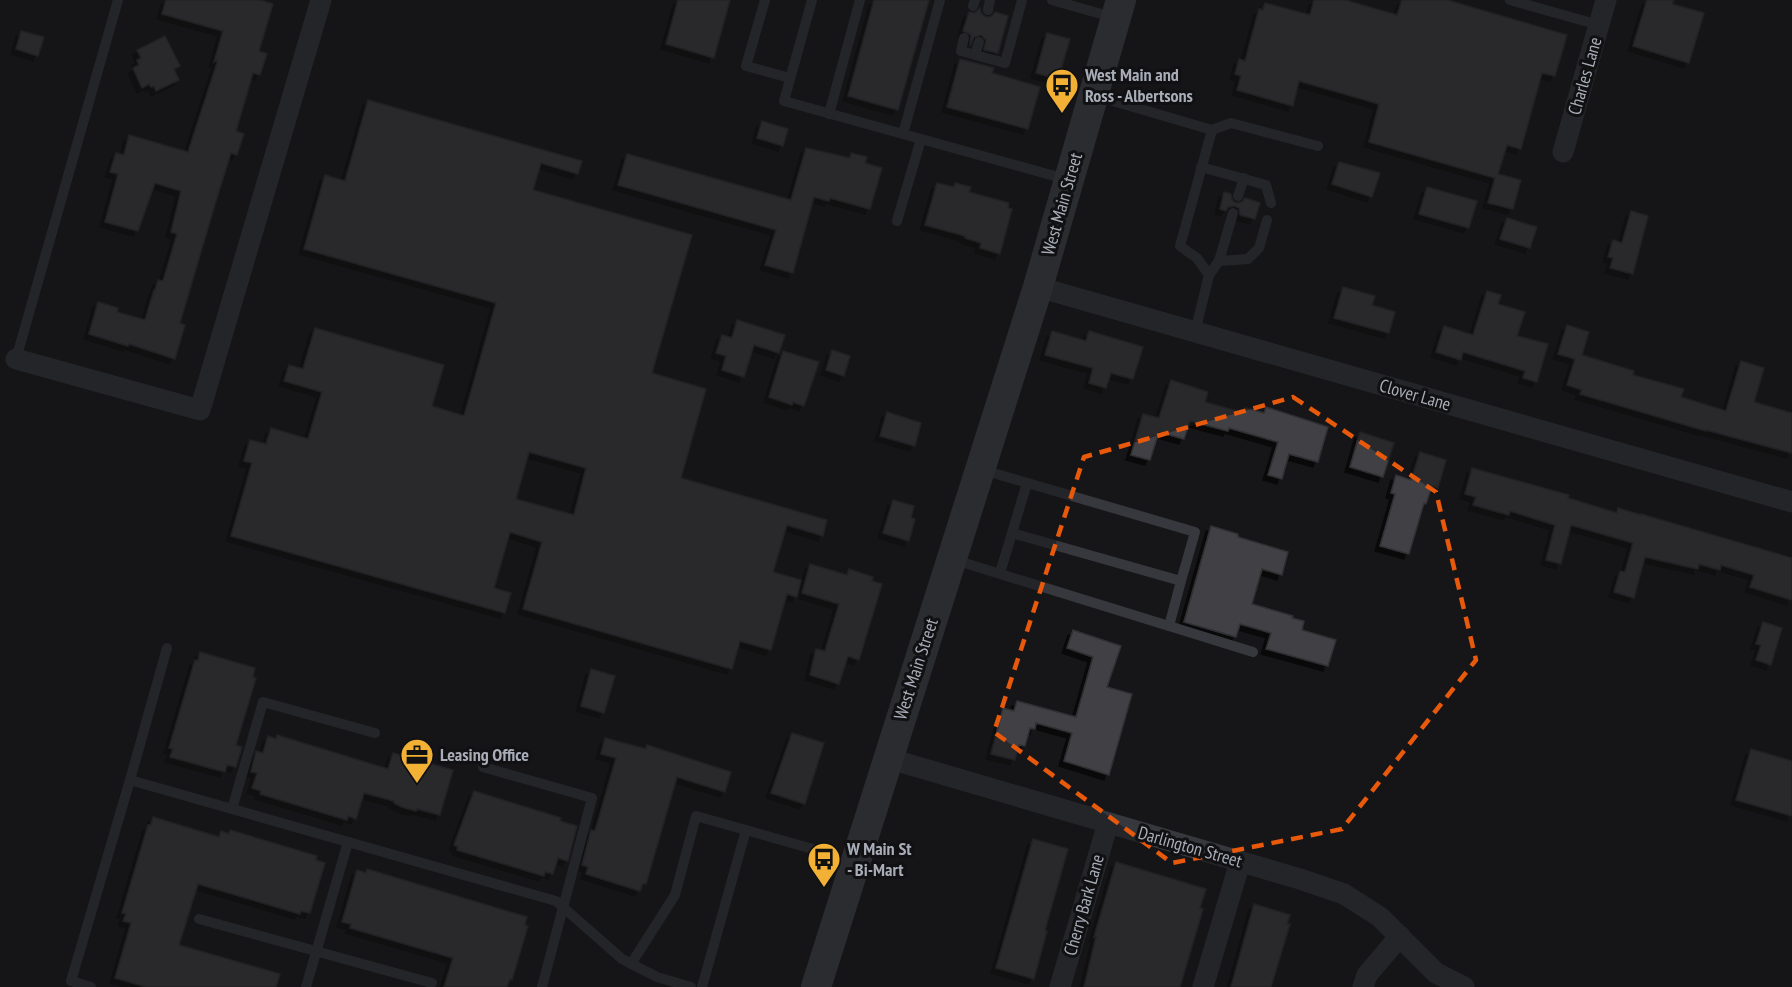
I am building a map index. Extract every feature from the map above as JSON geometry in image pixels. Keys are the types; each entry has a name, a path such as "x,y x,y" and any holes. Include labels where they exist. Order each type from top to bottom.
{"main road":[{"name":"West Main Street","path":"816,987 1038,287 1118,9"}],"street":[{"path":"16,359 200,410 321,0"},
{"name":"Charles Lane","path":"1563,152 1606,0"},
{"name":"Clover Lane","path":"1038,287 1792,502"},
{"name":"Darlington Street","path":"887,758 1240,861 1344,894 1380,917 1436,973 1464,987"},
{"name":"Cherry Bark Lane","path":"1060,987 1108,823"},
{"path":"1203,987 1240,861"},
{"path":"1363,987 1367,975 1400,936"}],"lane":[{"path":"16,359 118,0"},
{"path":"765,0 746,66 790,78"},
{"path":"812,0 784,101 1069,180"},
{"path":"829,114 860,0"},
{"path":"903,134 940,0"},
{"path":"964,38 961,51 1005,63 1022,0"},
{"path":"1052,0 1118,9"},
{"path":"1510,0 1599,25"},
{"path":"975,55 979,42"},
{"path":"1090,108 1212,130 1231,123 1318,146"},
{"path":"1209,276 1197,258 1180,246 1212,130"},
{"path":"897,221 921,139"},
{"path":"1202,166 1266,185 1271,203"},
{"path":"1238,196 1244,178"},
{"path":"1195,332 1209,276 1218,261 1233,213"},
{"path":"1218,261 1248,259 1259,248 1267,220"},
{"path":"980,469 1195,532 1169,626"},
{"path":"1000,573 1027,483"},
{"path":"1012,533 1181,581"},
{"path":"951,558 1253,652"},
{"path":"91,987 71,981 167,648"},
{"path":"232,809 263,702 375,733"},
{"path":"483,767 592,798 542,987"},
{"path":"130,780 556,901 622,959 657,977 691,987"},
{"path":"632,964 675,895 696,816 813,849"},
{"path":"702,987 746,830"},
{"path":"306,987 348,842"},
{"path":"199,919 432,983"}],"highlighted area":[{"path":"1293,397 1436,492 1476,660 1342,829 1172,863 994,732 1084,457"}],"building":[{"path":"166,0 260,0 273,4 259,51 267,54 260,75 253,73 236,131 244,134 237,155 231,153 216,201 180,323 185,325 175,359 89,334 98,302 118,308 117,312 145,320 158,280 163,281 177,234 171,232 181,191 155,183 138,231 105,222 118,174 110,172 116,153 124,155 129,135 188,152 217,63 217,60 214,62 223,31 162,14"},
{"path":"678,0 730,0 714,58 666,44"},
{"path":"874,0 929,0 898,110 848,96"},
{"path":"1314,0 1345,0 1397,15 1402,0 1447,0 1567,35 1555,76 1542,73 1521,149 1507,145 1498,174 1521,180 1513,209 1488,203 1495,178 1369,142 1379,104 1299,81 1293,106 1237,90 1241,76 1235,74 1239,59 1245,61 1259,9 1263,10 1265,3 1310,15"},
{"path":"1647,0 1674,0 1672,4 1704,13 1689,63 1633,46"},
{"path":"980,8 981,13 986,17 991,17 995,12 1008,16 998,53 984,50 986,40 981,35 974,37 970,46 971,35 963,31 969,12 975,13"},
{"path":"21,31 44,37 38,56 16,49"},
{"path":"1047,33 1070,39 1058,79 1036,73"},
{"path":"165,36 180,66 174,69 179,80 156,91 154,86 151,87 149,84 142,88 133,68 139,65 137,60 141,58 137,50"},
{"path":"960,59 994,68 992,73 1040,87 1028,129 947,107"},
{"path":"368,100 582,161 578,174 541,163 533,190 692,235 652,373 706,389 681,478 827,520 823,536 787,525 773,572 801,580 797,597 787,594 771,650 740,641 732,669 523,609 542,542 510,532 494,588 511,593 505,613 231,536 252,463 244,461 250,440 266,444 271,428 308,439 322,392 284,381 289,365 303,369 315,328 444,365 432,406 464,416 496,303 304,249 325,175 345,181","holes":["529,452 586,468 574,515 516,499"]},
{"path":"762,121 788,129 783,146 757,138"},
{"path":"806,148 850,158 851,153 867,157 865,163 882,168 870,209 830,198 829,201 814,197 793,273 765,265 776,230 618,185 627,154 791,200"},
{"path":"1339,162 1380,173 1372,197 1332,184"},
{"path":"937,183 954,187 955,183 971,187 969,192 1009,203 1008,208 1012,209 1000,254 980,248 981,243 965,238 965,236 925,225"},
{"path":"1427,187 1477,201 1469,228 1419,214"},
{"path":"1224,192 1231,194 1232,200 1236,203 1242,202 1245,198 1260,203 1255,219 1240,215 1239,208 1235,206 1228,207 1226,211 1220,209"},
{"path":"1631,211 1648,216 1633,274 1610,268 1613,258 1608,257 1613,240 1622,243"},
{"path":"1507,218 1537,227 1530,248 1500,239"},
{"path":"1343,287 1375,296 1372,305 1395,312 1389,333 1334,318"},
{"path":"1487,291 1501,295 1498,304 1525,312 1517,336 1548,344 1537,382 1523,378 1525,371 1463,352 1461,360 1436,352 1444,326 1473,335"},
{"path":"737,320 785,335 779,353 754,345 744,377 722,370 726,356 716,353 722,335 732,338"},
{"path":"1567,325 1589,332 1582,355 1634,371 1633,375 1684,389 1681,397 1726,411 1741,361 1764,368 1754,402 1792,413 1792,453 1706,431 1580,394 1582,390 1567,385 1575,359 1558,354"},
{"path":"1052,331 1086,341 1089,331 1143,347 1133,379 1111,373 1106,388 1089,383 1093,368 1045,355"},
{"path":"832,350 850,356 844,376 826,370"},
{"path":"783,351 819,362 804,406 793,402 792,405 769,397"},
{"path":"1171,380 1208,392 1205,402 1244,413 1246,408 1264,413 1266,407 1328,427 1318,462 1289,454 1282,479 1268,475 1278,442 1229,428 1228,431 1190,421 1184,439 1159,432 1150,460 1131,455 1143,414 1159,418"},
{"path":"887,412 921,423 915,446 880,436"},
{"path":"1360,432 1394,443 1383,477 1350,467"},
{"path":"1420,452 1446,460 1438,488 1432,486 1426,504 1424,503 1409,554 1380,546 1395,494 1391,493 1396,475 1411,480"},
{"path":"1472,468 1569,495 1568,498 1617,513 1618,508 1792,558 1792,600 1750,587 1754,575 1721,565 1720,570 1699,564 1698,569 1645,557 1634,598 1614,592 1620,571 1625,572 1633,543 1571,525 1561,564 1546,560 1555,525 1510,511 1509,515 1473,505 1476,497 1465,494"},
{"path":"893,500 914,506 911,518 915,519 909,541 883,533"},
{"path":"1211,526 1288,552 1282,575 1262,569 1252,604 1293,616 1292,618 1304,621 1302,630 1336,640 1328,666 1266,649 1271,633 1240,624 1236,637 1184,622"},
{"path":"810,564 847,575 849,569 873,577 872,581 882,584 859,660 848,656 839,684 810,675 816,649 825,651 839,604 802,593"},
{"path":"1763,622 1782,628 1771,665 1756,660 1761,645 1756,644"},
{"path":"1073,630 1121,646 1107,687 1132,694 1109,775 1064,761 1072,733 1036,723 1035,729 1030,728 1025,746 1019,745 1015,760 991,754 1003,708 1014,711 1017,701 1076,717 1093,657 1067,648"},
{"path":"200,652 255,668 253,677 256,678 236,745 242,747 236,767 227,765 225,772 170,757 173,749 169,748 195,660 198,661"},
{"path":"591,669 615,676 604,713 581,706"},
{"path":"792,733 824,743 805,804 771,793"},
{"path":"277,735 388,769 393,753 453,770 440,815 402,807 394,801 364,793 356,819 348,816 347,820 260,794 261,791 252,788 257,773 251,772 256,751 263,753 268,736 276,739"},
{"path":"605,738 646,749 647,745 731,772 725,792 677,777 646,884 643,883 640,891 586,874 588,867 582,865 591,830 595,831 616,758 601,754"},
{"path":"1751,749 1792,761 1792,816 1736,800"},
{"path":"474,791 561,818 560,821 577,826 568,861 558,858 553,874 545,872 544,876 457,850 458,847 454,845"},
{"path":"153,817 219,837 221,831 229,834 230,830 317,856 316,860 325,863 310,913 301,911 300,914 198,884 179,945 280,974 276,987 146,987 115,978 131,923 123,921 126,914 122,913 148,825 151,825"},
{"path":"1033,839 1068,849 1034,979 996,968"},
{"path":"1116,862 1206,889 1200,908 1203,909 1180,987 1084,987 1096,937 1094,937"},
{"path":"367,869 527,917 525,925 528,926 512,980 510,979 507,987 444,987 453,958 350,928 351,924 342,922 357,870 366,873"},
{"path":"1254,904 1290,915 1287,924 1290,924 1271,987 1231,987"}],"place":[{"name":"West Main and Ross - Albertsons","path":"1062,114"},
{"name":"Leasing Office","path":"417,784"},
{"name":"W Main St - Bi-Mart","path":"824,888"}]}
